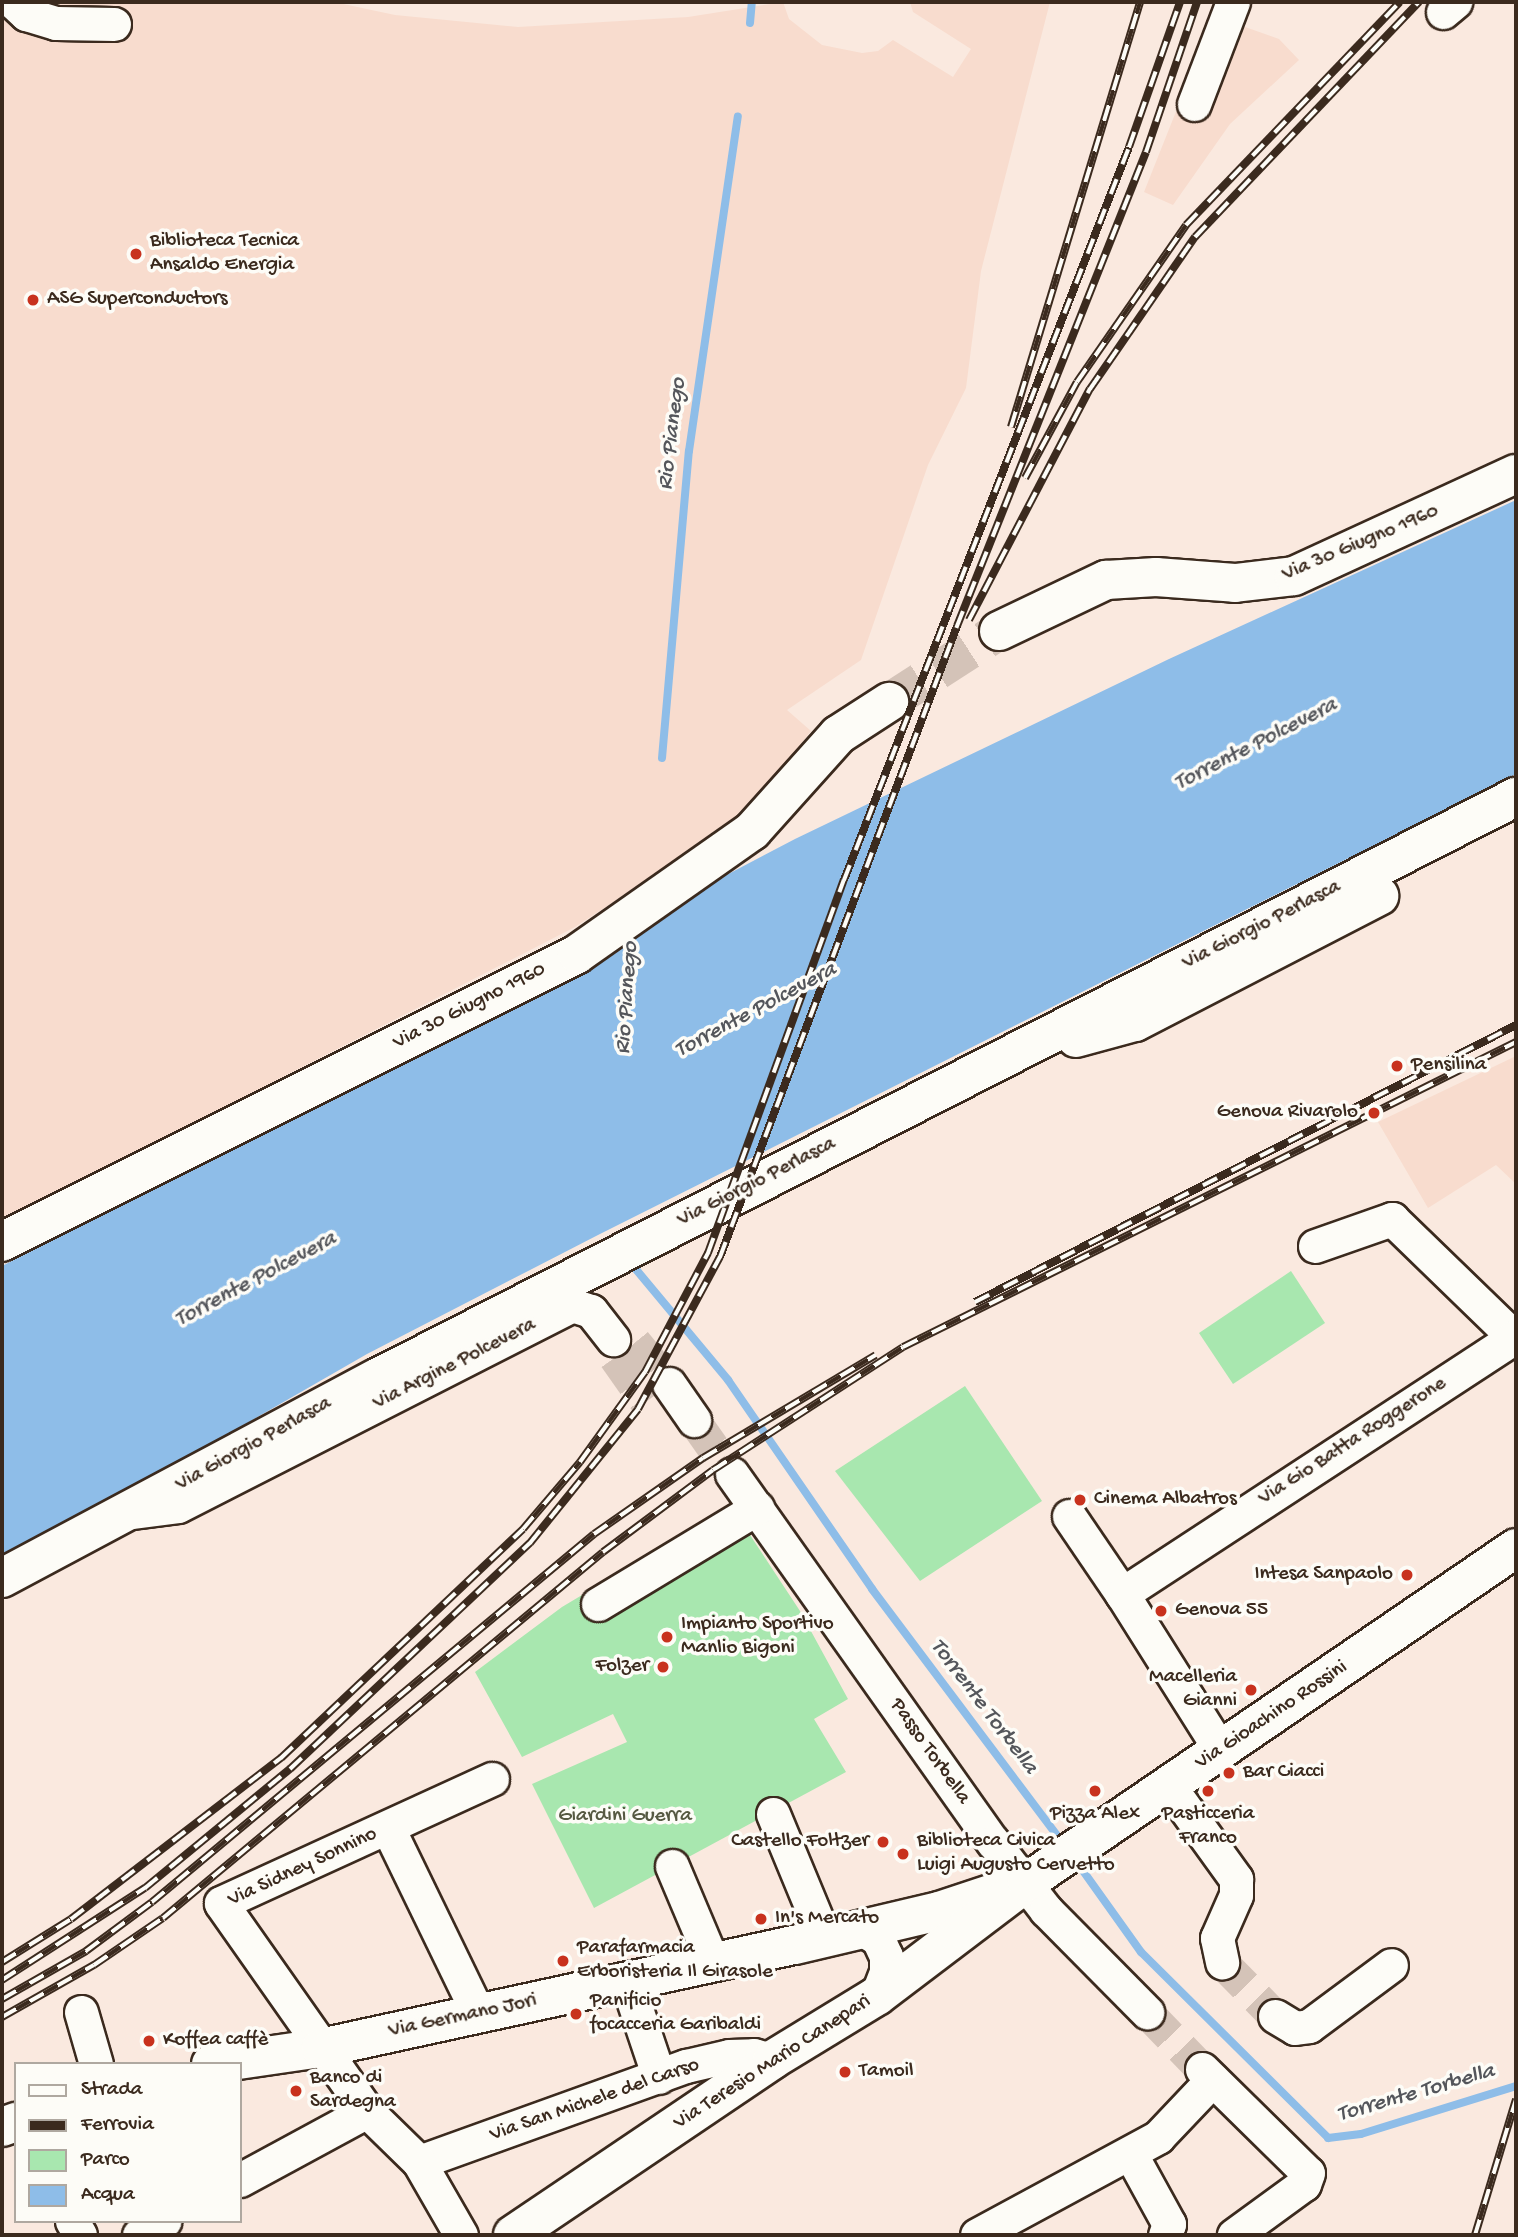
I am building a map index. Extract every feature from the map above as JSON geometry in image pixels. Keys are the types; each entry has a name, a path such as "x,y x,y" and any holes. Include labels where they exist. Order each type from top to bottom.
{"main road":[{"name":"Via 30 Giugno 1960","path":"999,631 1106,580 1156,577 1235,583 1294,576 1516,474"},
{"name":"Via 30 Giugno 1960","path":"2,1242 576,954 752,831 838,735 889,702"},
{"name":"Via Giorgio Perlasca","path":"2,1578 133,1512 586,1270 1516,797"},
{"path":"1003,1057 1135,1022 1516,825"},
{"name":"Via Gioachino Rossini","path":"1031,1879 1516,1548"},
{"name":"Via Germano Jori","path":"225,2062 321,2048 713,1963 939,1911 1031,1879"},
{"name":"Via Teresio Mario Canepari","path":"513,2235 772,2060 877,1996 939,1953 1031,1879"}],"street":[{"path":"13,2 26,14 56,23 114,24"},
{"path":"1194,104 1233,2"},
{"path":"1315,1246 1392,1219 1515,1338"},
{"name":"Via Argine Polcevera","path":"133,1512 178,1506 572,1305 591,1311 621,1346"},
{"name":"Via Gio Batta Roggerone","path":"1122,1594 1515,1338"},
{"name":"Passo Torbella","path":"732,1474 993,1842 1031,1879 1046,1910 1147,2012"},
{"path":"598,1604 757,1508"},
{"path":"1069,1516 1122,1594 1221,1751"},
{"name":"Via Sidney Sonnino","path":"321,2048 220,1903 492,1779"},
{"path":"1169,1786 1236,1880 1236,1895 1217,1938 1222,1962"},
{"path":"773,1814 824,1937"},
{"name":"Via Sidney Sonnino","path":"388,1828 478,2013"},
{"path":"672,1867 713,1963"},
{"path":"939,1911 926,1933 929,1945 939,1953"},
{"path":"860,1928 878,1939 886,1956 886,1972 877,1996"},
{"path":"1275,2016 1294,2028 1309,2026 1391,1965"},
{"path":"627,1982 659,2077"},
{"path":"81,2012 95,2062"},
{"path":"321,2048 367,2111 419,2161 461,2235"},
{"name":"Via San Michele del Carso","path":"419,2161 659,2077 729,2056 754,2055 772,2060"},
{"path":"977,2235 1130,2153 1171,2126 1207,2074 1308,2173 1304,2184 1234,2235"},
{"path":"242,2179 367,2111"},
{"path":"1130,2153 1169,2224 1165,2235"},
{"path":"139,2235 160,2223"}],"shaded area":[{"path":"2,2 334,2 395,15 518,27 688,17 783,2 789,19 822,45 862,53 878,51 893,40 953,77 971,49 913,12 910,2 1050,2 981,271 966,388 928,465 861,660 787,710 811,731 745,816 575,927 2,1221"},
{"path":"1214,16 1279,39 1299,60 1230,124 1173,205 1144,192"},
{"path":"1516,1056 1516,1184 1496,1165 1428,1208 1378,1122"}],"green space":[{"path":"1291,1271 1325,1323 1233,1384 1199,1333"},
{"path":"965,1386 1042,1501 920,1581 835,1471"},
{"name":"Giardini Guerra","path":"731,1506 800,1611 848,1699 814,1719 846,1772 594,1908 532,1784 627,1742 613,1714 522,1757 475,1672 562,1607"}],"water":[{"name":"Torrente Polcevera","path":"1516,500 1516,774 598,1235 367,1354 103,1506 2,1557 2,1266 529,1000 615,951 696,891 795,839 1169,659"}],"waterway":[{"name":"Rio Pianego","path":"750,23 752,2"},
{"name":"Rio Pianego","path":"662,758 689,451 738,117"},
{"name":"Torrente Torbella","path":"629,1261 728,1380 872,1589 1064,1845"},
{"name":"Torrente Torbella","path":"1076,1861 1141,1952 1328,2138 1361,2134 1516,2086"}],"tunnel":[{"path":"889,702 999,631"},
{"path":"635,1342 669,1384"},
{"path":"615,1357 646,1401"},
{"path":"694,1420 732,1474"},
{"path":"1222,1962 1275,2016"},
{"path":"1147,2012 1202,2069"}],"railway":[{"path":"1011,427 1140,2"},
{"path":"2,1962 71,1919 281,1758 523,1529 580,1462 645,1372 708,1253 844,880 1129,147 1180,2"},
{"path":"2,1980 145,1888 290,1769 530,1543 638,1409 720,1257 957,626 1146,152 1197,2"},
{"path":"1025,478 1077,382 1186,225 1400,2"},
{"path":"969,620 1090,389 1195,237 1419,2"},
{"path":"975,1302 1516,1025"},
{"path":"2,2017 94,1965 163,1918 603,1552 713,1470 903,1347 1516,1042"},
{"path":"2,1999 86,1951 152,1902 594,1534 703,1458 876,1355"},
{"path":"1475,2235 1516,2099"}],"place":[{"name":"Biblioteca Tecnica Ansaldo Energia","path":"136,254"},
{"name":"ASG Superconductors","path":"33,300"},
{"name":"Pensilina","path":"1397,1066"},
{"name":"Genova Rivarolo","path":"1374,1113"},
{"name":"Cinema Albatros","path":"1080,1500"},
{"name":"Intesa Sanpaolo","path":"1407,1575"},
{"name":"Genova 55","path":"1161,1611"},
{"name":"Impianto Sportivo Manlio Bigoni","path":"667,1637"},
{"name":"Folzer","path":"663,1667"},
{"name":"Macelleria Gianni","path":"1251,1690"},
{"name":"Bar Ciacci","path":"1229,1773"},
{"name":"Pizza Alex","path":"1095,1791"},
{"name":"Pasticceria Franco","path":"1208,1791"},
{"name":"Castello Foltzer","path":"883,1842"},
{"name":"Biblioteca Civica Luigi Augusto Cervetto","path":"903,1854"},
{"name":"In's Mercato","path":"761,1919"},
{"name":"Parafarmacia Erboristeria Il Girasole","path":"563,1961"},
{"name":"Panificio focacceria Garibaldi","path":"576,2014"},
{"name":"Koffea caffè","path":"149,2041"},
{"name":"Tamoil","path":"845,2072"},
{"name":"Banco di Sardegna","path":"296,2091"}]}
